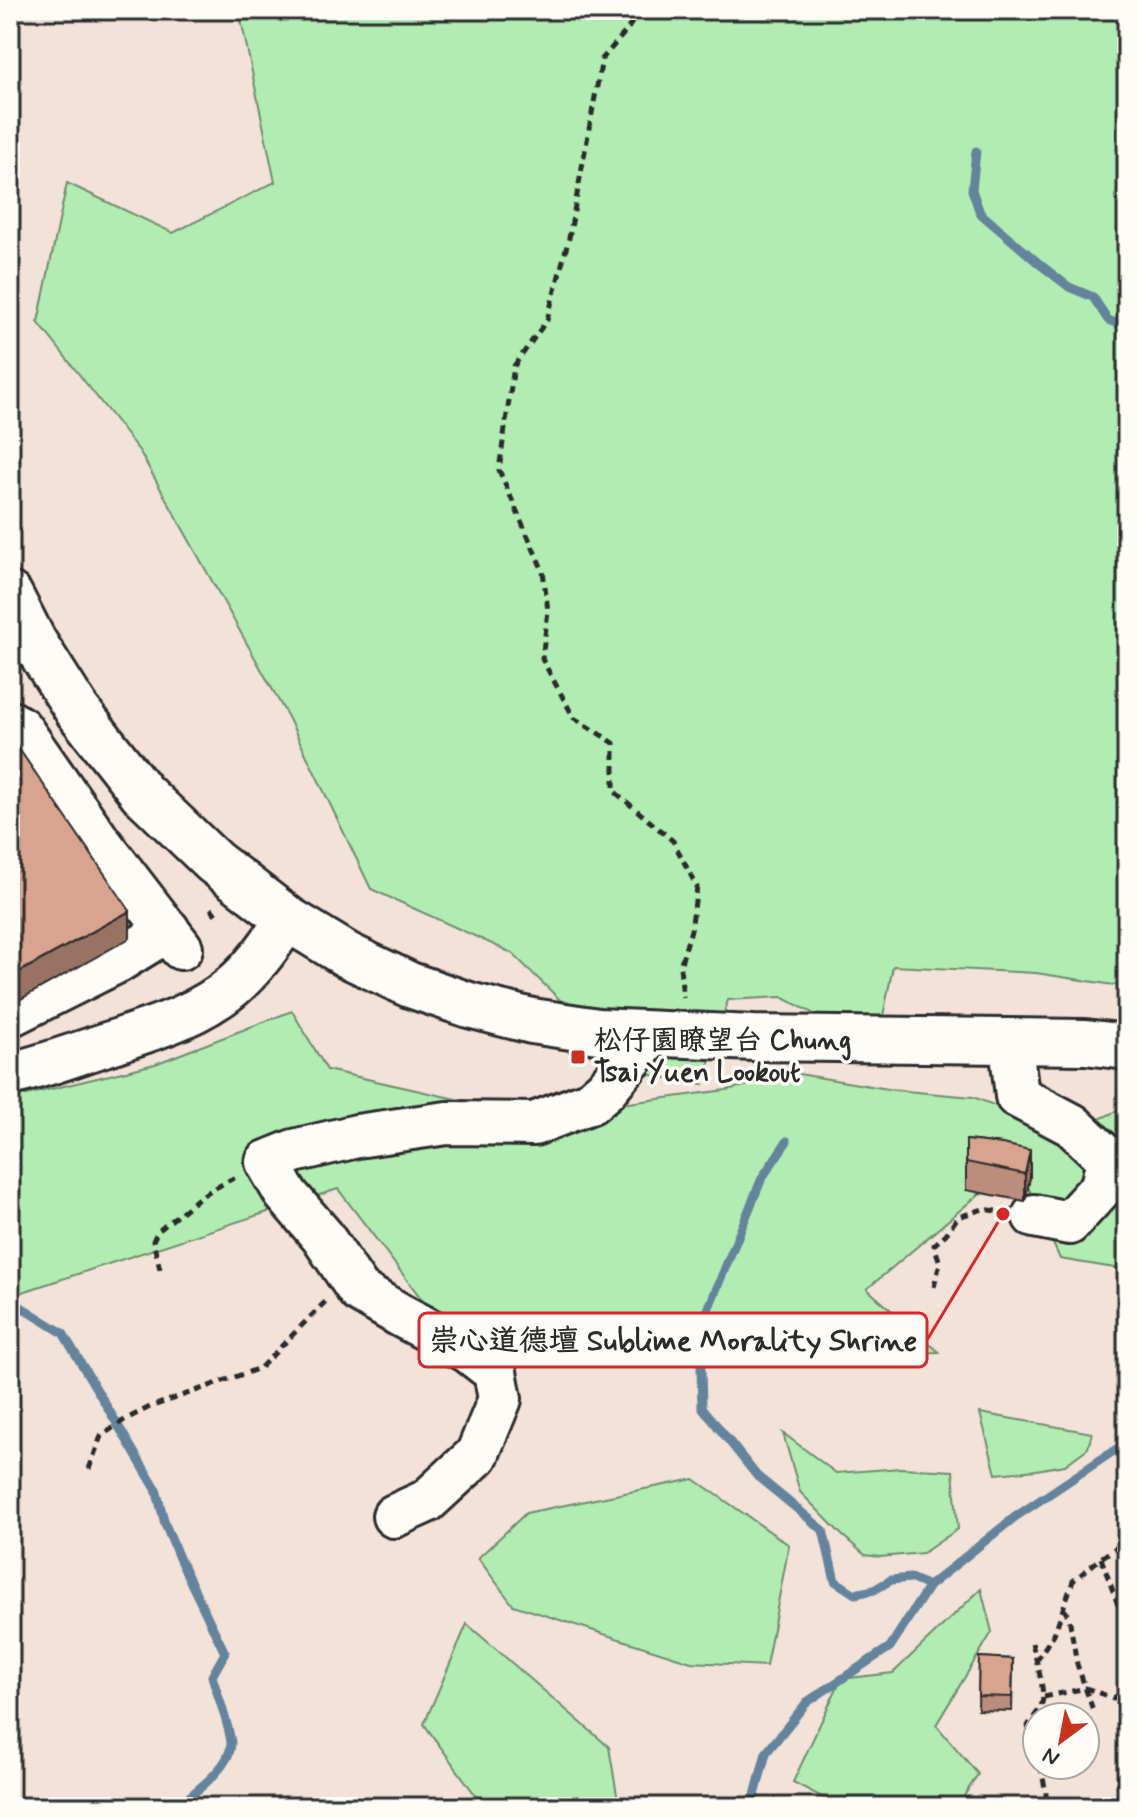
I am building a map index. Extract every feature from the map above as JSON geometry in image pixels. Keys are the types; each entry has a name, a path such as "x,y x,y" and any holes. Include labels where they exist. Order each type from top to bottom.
{"main road":[{"path":"10,595 34,642 69,698 142,793 214,862 288,919 347,955 410,985 469,1005 545,1023 598,1031 669,1022 754,1038 1085,1042 1127,1047"}],"street":[{"path":"10,722 20,728 98,840 175,939 118,961 10,1015"},
{"path":"10,1074 144,1031 203,1007 255,965 288,919"},
{"path":"394,1516 427,1501 477,1455 500,1399 495,1372 468,1351 359,1291 322,1236 285,1193 267,1162 294,1151 357,1136 447,1123 534,1124 591,1102 669,1022"},
{"path":"1015,1042 1013,1062 1017,1096 1072,1125 1108,1159 1102,1187 1069,1223 1034,1216"}],"path":[{"path":"640,10 602,59 569,238 547,320 514,366 499,470 543,571 548,611 542,659 574,718 614,743 614,791 673,841 697,887 691,930 669,1022"},
{"path":"160,1269 153,1241 157,1232 201,1196 267,1162"},
{"path":"934,1287 940,1263 934,1245 958,1217 983,1209 1034,1216"},
{"path":"89,1469 101,1436 126,1419 150,1407 260,1368 349,1277"},
{"path":"1036,1661 1054,1634 1073,1581 1127,1540"},
{"path":"1101,1558 1127,1630"},
{"path":"1063,1608 1069,1617 1077,1664 1090,1701"},
{"path":"1032,1643 1043,1701"},
{"path":"1044,1697 1086,1688 1113,1698 1127,1691"},
{"path":"1044,1781 1046,1807"}],"green space":[{"path":"239,10 1127,10 1127,987 1036,973 893,966 877,1047 782,997 728,1000 703,1084 634,1072 512,953 371,889 289,719 140,452 38,322 67,183 173,233 275,182"},
{"path":"292,1011 327,1070 531,1116 726,1090 799,1074 894,1090 973,1097 1068,1134 1127,1106 1127,1270 1060,1259 1017,1162 867,1289 939,1352 753,1356 436,1318 338,1189 10,1296 10,1099 155,1064"},
{"path":"980,1413 1092,1433 1088,1448 1065,1465 996,1474"},
{"path":"783,1433 836,1473 901,1468 953,1471 958,1529 923,1553 880,1557 865,1555 800,1492"},
{"path":"694,1479 789,1545 766,1666 691,1662 513,1605 478,1558 526,1513"},
{"path":"981,1589 992,1632 936,1725 978,1774 957,1807 841,1807 793,1782 841,1679 893,1673"},
{"path":"467,1624 609,1747 619,1807 484,1807 424,1724"}],"building":[{"path":"10,744 17,746 130,911 10,977"},
{"path":"966,1140 1030,1150 1025,1174 966,1162"},
{"path":"979,1657 1013,1659 1012,1697 978,1696"}],"waterway":[{"path":"976,151 972,190 980,213 1069,287 1093,297 1108,320 1127,327"},
{"path":"787,1141 762,1178 700,1329 702,1407 757,1476 823,1530 835,1581 855,1594 874,1590 891,1580 910,1578 929,1586"},
{"path":"10,1300 63,1333 156,1489 165,1524 179,1558 225,1653 212,1676 229,1732 229,1754 218,1771 177,1807"},
{"path":"752,1807 766,1753 807,1702 890,1647 929,1586 1015,1517 1127,1442"}],"place":[{"name":"松仔園瞭望台 Chung Tsai Yuen Lookout","path":"578,1057"},
{"name":"崇心道德壇 Sublime Morality Shrine","path":"1003,1214"}]}
